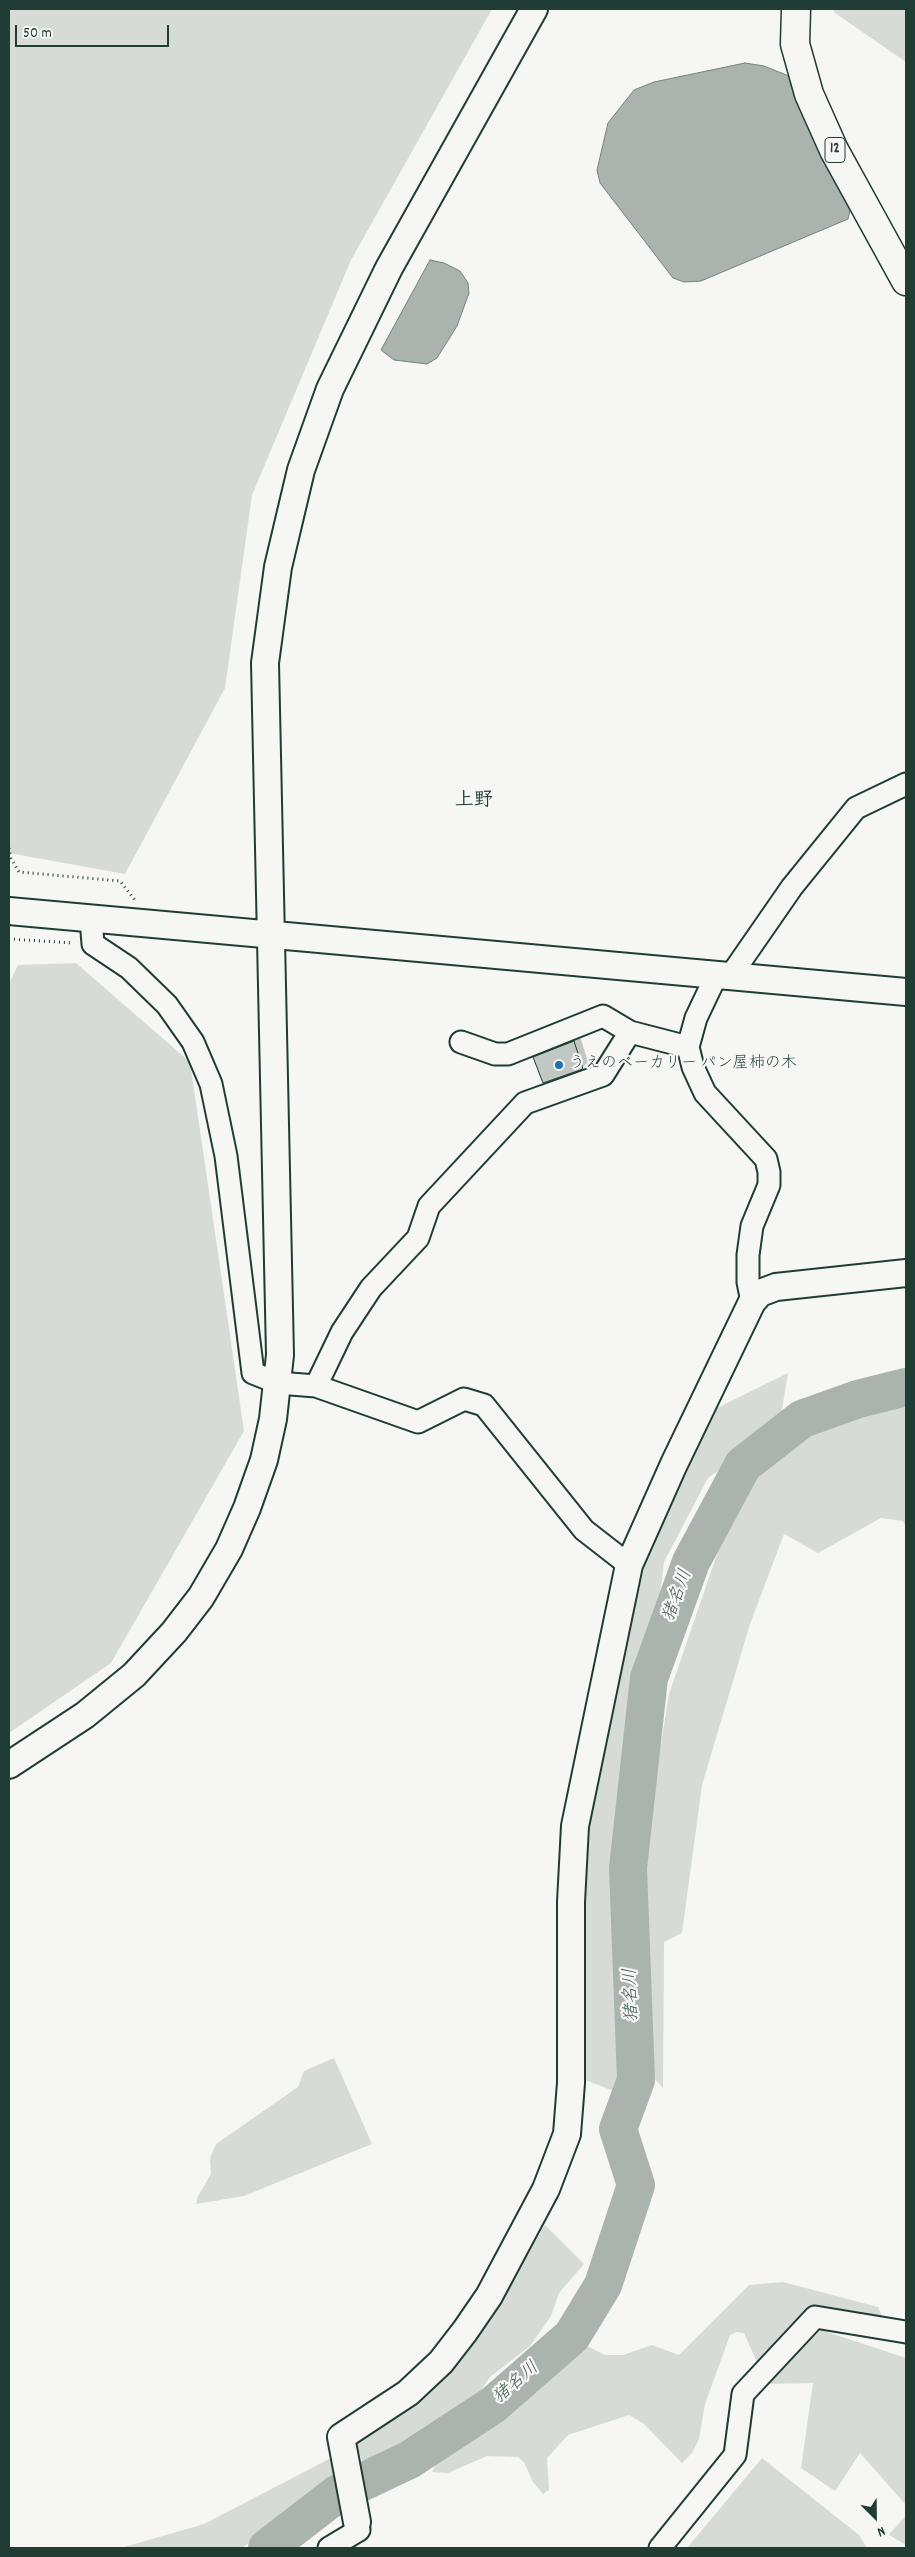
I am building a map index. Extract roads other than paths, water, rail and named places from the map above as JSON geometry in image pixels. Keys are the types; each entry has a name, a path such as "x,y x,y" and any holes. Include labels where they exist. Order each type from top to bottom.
{"main road":[{"name":"12","path":"796,9 795,44 809,94 834,150 906,281"}],"street":[{"path":"9,1766 85,1715 134,1675 174,1632 202,1596 229,1549 247,1508 264,1460 278,1383 280,1355 269,936 265,663 278,567 301,470 330,388 389,268 534,9"},
{"path":"752,1302 748,1282 748,1255 752,1226 768,1185 769,1172 766,1159 705,1094 693,1067 688,1047 696,1018 722,977 856,808 906,784"},
{"path":"9,912 906,992"},
{"path":"91,919 93,944 129,968 167,1005 193,1042 211,1084 226,1156 253,1373 278,1383 316,1386 418,1422 464,1399 484,1405 584,1530 629,1566"},
{"path":"461,1042 495,1054 508,1054 603,1016 630,1032 688,1047"},
{"path":"316,1386 342,1332 371,1288 418,1238 428,1206 525,1103 603,1075 630,1032"},
{"path":"329,2548 360,2534 341,2437 408,2392 441,2362 465,2331 489,2296 546,2189 568,2134 571,2083 571,1902 575,1826 629,1566 674,1464 752,1302 760,1293 776,1288 906,1273"},
{"path":"660,2548 734,2455 743,2394 815,2317 906,2332"}],"waterway":[{"name":"猪名川","path":"267,2548 337,2494 409,2460 493,2405 572,2336 603,2285 636,2185 618,2129 636,2080 628,1868 649,1678 691,1562 743,1465 802,1419 858,1399 906,1387"}],"place":[{"name":"うえのベーカリー パン屋柿の木","path":"559,1065"}],"district":[{"name":"上野","path":"474,802"}]}
